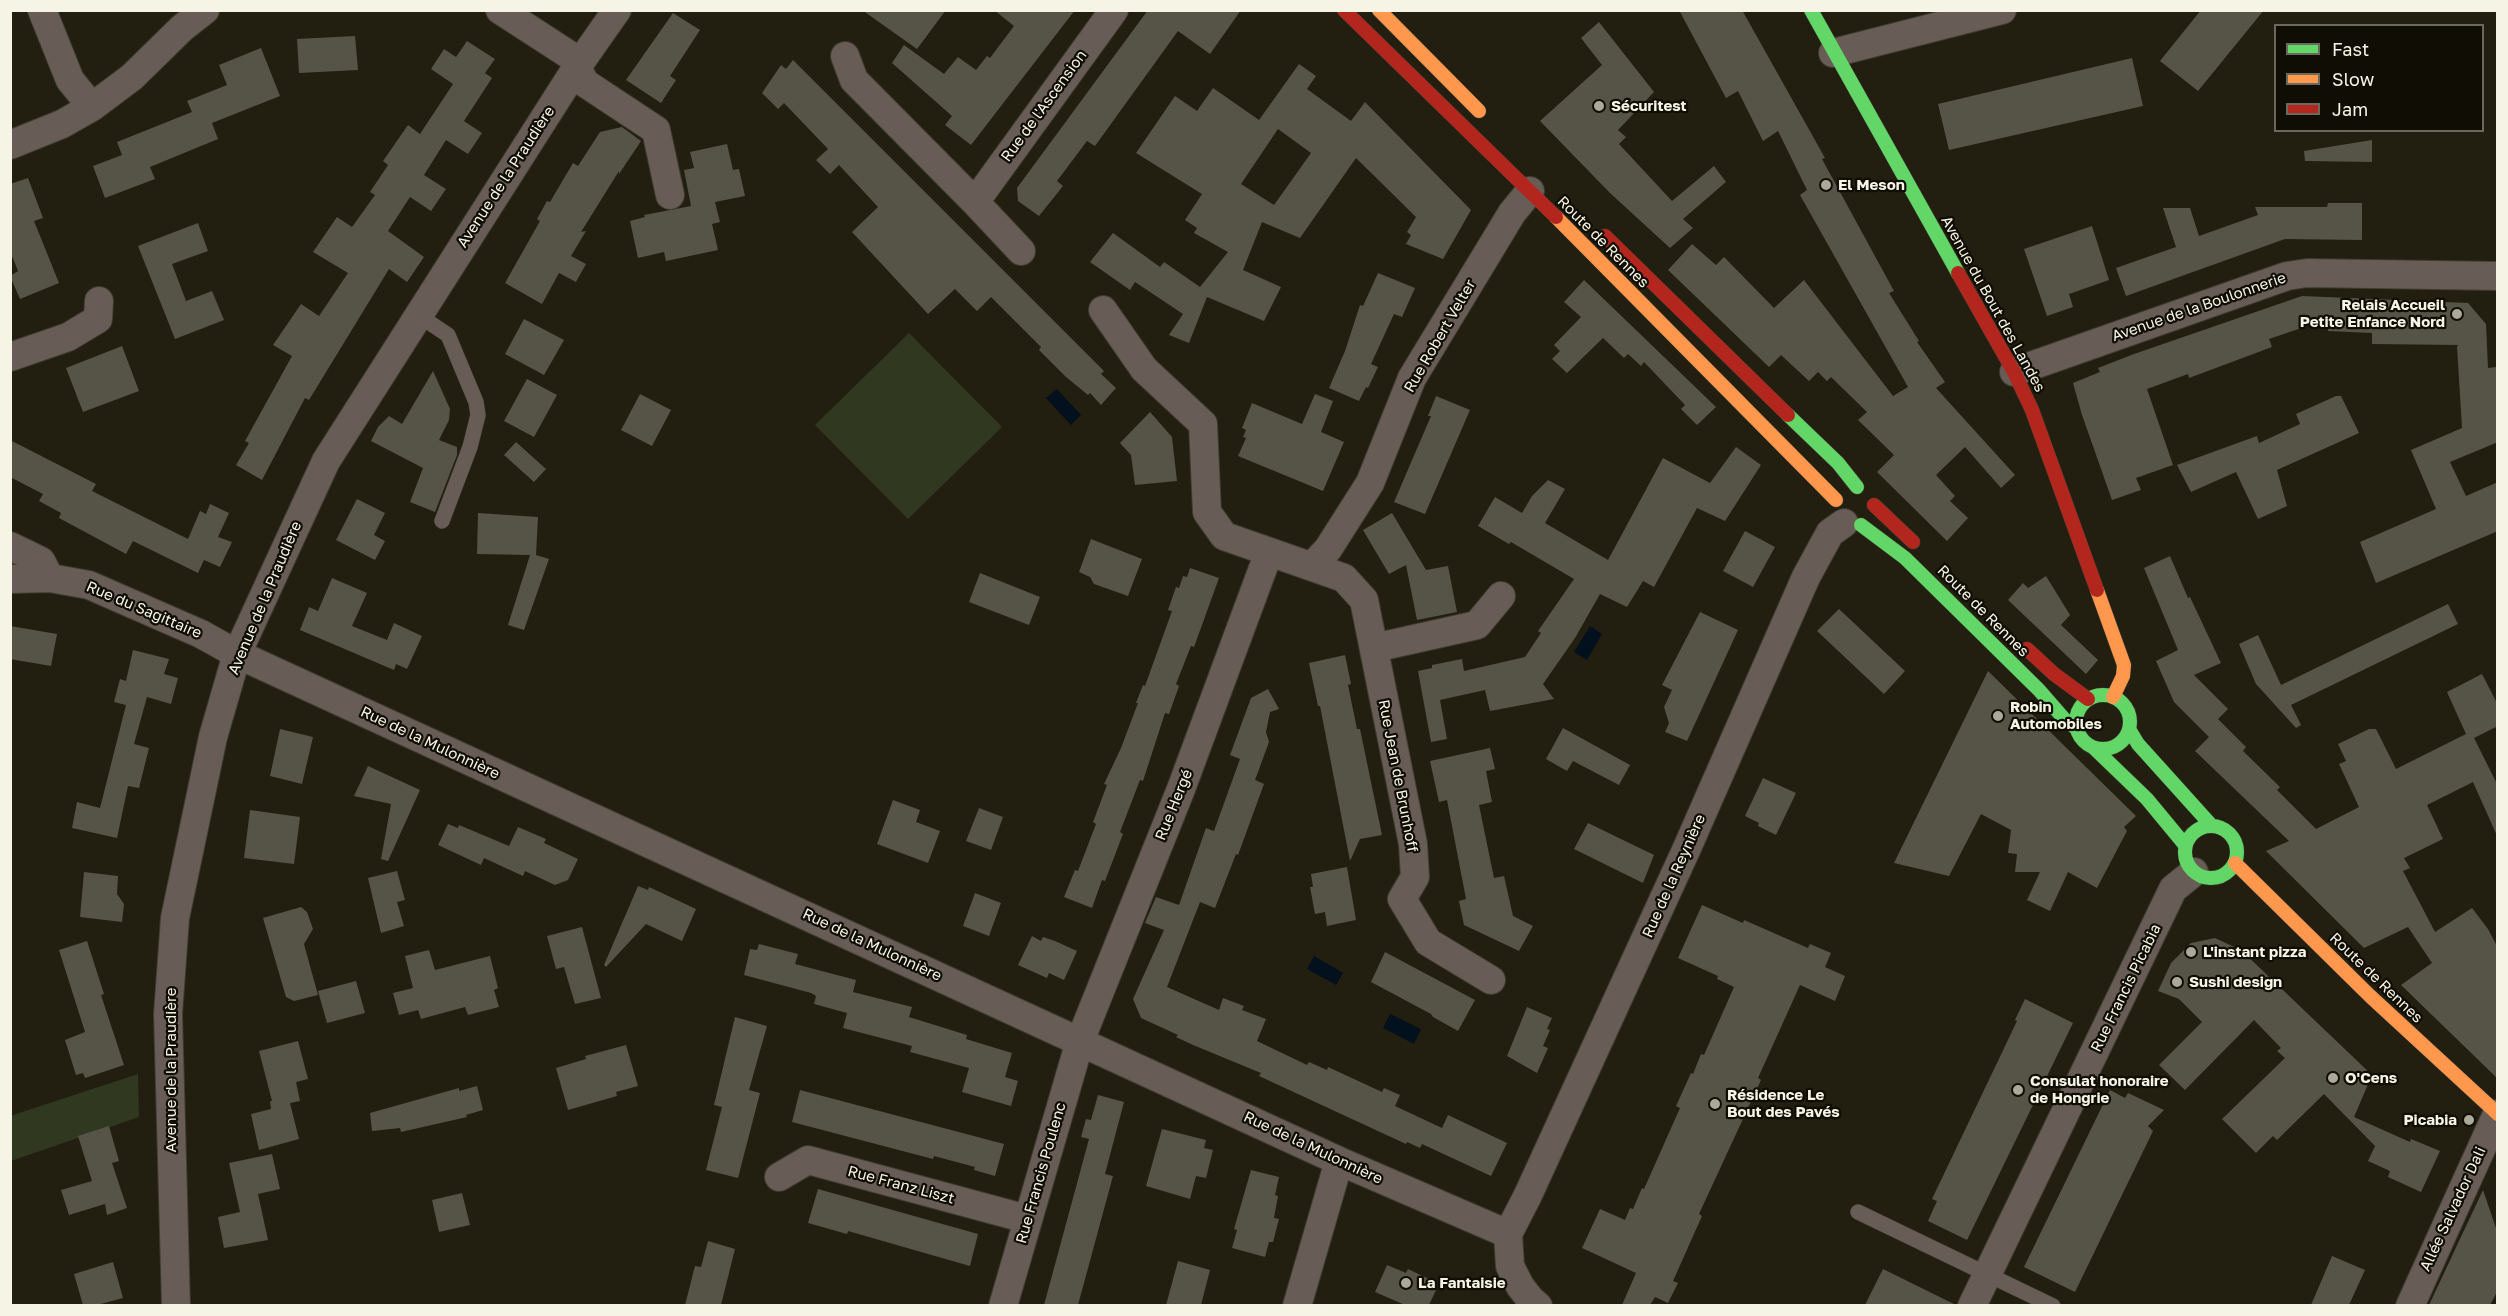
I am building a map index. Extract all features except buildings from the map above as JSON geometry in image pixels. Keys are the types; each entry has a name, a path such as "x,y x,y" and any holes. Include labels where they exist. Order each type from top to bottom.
{"main road":[{"name":"Route de Rennes","path":"1344,10 1530,192 1847,516 1905,558 2039,690 2066,721 2076,728"},
{"path":"1379,10 1485,117"},
{"name":"Avenue du Bout des Landes","path":"1811,10 1833,53 2014,372 2032,410 2124,665 2123,676 2113,697"},
{"name":"Route de Rennes","path":"1593,225 1838,464 1857,487"},
{"path":"1857,487 1871,496 1874,505 1873,513 1868,520 1847,516 1840,493 1848,488 1857,487"},
{"name":"Route de Rennes","path":"1874,505 1925,553"},
{"name":"Route de Rennes","path":"2020,642 2054,674 2088,699"},
{"path":"2094,748 2107,749 2116,746 2125,738 2129,729 2130,721 2127,710 2113,697 2099,695 2088,699 2077,713 2076,728 2082,741 2094,748 2147,799 2185,845 2186,860 2194,872 2205,877 2217,877 2227,872 2235,862 2237,852 2233,837 2226,830 2211,825 2138,744 2129,729"},
{"path":"2185,845 2194,831 2211,825"},
{"name":"Route de Rennes","path":"2235,862 2370,996 2497,1114"}],"street":[{"path":"42,10 70,80 92,107"},
{"path":"10,145 62,124 92,107 132,77 182,28 204,10"},
{"path":"500,10 571,56 585,83 656,130 670,195"},
{"name":"Avenue de la Praudière","path":"176,1305 168,1025 175,918 213,737 237,654 326,461 577,67 617,10"},
{"name":"Rue de l'Ascension","path":"975,202 1114,10"},
{"path":"1833,53 1964,15 2002,10"},
{"path":"845,56 854,80 1021,251"},
{"name":"Rue Robert Velter","path":"1320,557 1370,483 1412,378 1512,213 1530,192"},
{"name":"Avenue de la Boulonnerie","path":"2014,372 2287,276 2307,273 2498,276"},
{"path":"10,357 68,337 98,319 99,301"},
{"path":"1103,310 1144,369 1203,424 1207,512 1224,536 1266,559 1320,557"},
{"name":"Rue de la Reynière","path":"1508,1233 1528,1195 1682,859 1806,577 1830,533 1847,516"},
{"path":"10,546 41,561 50,578"},
{"name":"Rue Jean de Brunhoff","path":"1320,557 1364,600 1413,844 1415,877 1402,899 1428,942 1491,980"},
{"name":"Rue Hergé","path":"1080,1041 1181,789 1266,559"},
{"name":"Rue du Sagittaire","path":"10,579 50,578 89,585 201,634 237,654"},
{"path":"1374,648 1477,625 1501,596"},
{"name":"Rue de la Mulonnière","path":"237,654 1339,1161 1508,1233"},
{"name":"Rue Francis Picabia","path":"1972,1305 2173,889 2194,872"},
{"name":"Rue Francis Poulenc","path":"1003,1305 1080,1041"},
{"name":"Allée Salvador Dali","path":"2410,1305 2497,1114"},
{"name":"Rue Franz Liszt","path":"779,1177 808,1160 1027,1219"},
{"path":"1297,1305 1339,1161"},
{"path":"1508,1233 1510,1266 1520,1286 1538,1305"}],"lane":[{"path":"418,315 448,335 478,415 470,447 442,521"},
{"path":"1858,1212 2053,1305"}],"green space":[{"path":"909,333 1002,427 908,519 815,425"},
{"path":"138,1074 139,1117 11,1161 10,1116"}],"water":[{"path":"1057,389 1081,415 1071,425 1046,398"},
{"path":"1590,626 1602,634 1587,660 1574,652"},
{"path":"1314,956 1343,973 1336,985 1307,969"},
{"path":"1390,1014 1421,1029 1414,1044 1383,1028"}],"traffic: fast":[{"path":"1811,10 1958,273"},
{"path":"1788,415 1838,463 1857,487"},
{"path":"1861,525 1905,558 2039,690 2066,721 2076,728"},
{"path":"2098,695 2108,695 2118,699 2126,707 2130,722 2126,737 2118,745 2108,749 2098,749 2088,745 2080,737 2076,727 2076,717 2080,707 2088,699 2098,695"},
{"path":"2129,729 2138,744 2211,825"},
{"path":"2094,748 2147,799 2185,845"},
{"path":"2206,826 2216,826 2230,833 2237,852 2230,871 2216,878 2206,878 2196,874 2189,867 2185,857 2185,847 2189,837 2196,830 2206,826"}],"traffic: slow":[{"path":"1379,10 1479,111"},
{"path":"1556,217 1836,500"},
{"path":"2097,590 2124,665 2123,676 2113,697"},
{"path":"2235,863 2370,996 2498,1114"}],"traffic: jam":[{"path":"1344,10 1556,217"},
{"path":"1605,236 1788,415"},
{"path":"1958,273 2014,372 2032,410 2097,590"},
{"path":"1874,505 1913,542"},
{"path":"2027,649 2054,674 2088,699"}],"place":[{"name":"Sécuritest","path":"1599,106"},
{"name":"El Meson","path":"1826,185"},
{"name":"Relais Accueil Petite Enfance Nord","path":"2457,314"},
{"name":"Robin Automobiles","path":"1998,716"},
{"name":"L'instant pizza","path":"2191,952"},
{"name":"Sushi design","path":"2177,982"},
{"name":"O'Cens","path":"2333,1078"},
{"name":"Consulat honoraire de Hongrie","path":"2018,1090"},
{"name":"Résidence Le Bout des Pavés","path":"1715,1104"},
{"name":"Picabia","path":"2469,1120"},
{"name":"La Fantaisie","path":"1406,1283"}]}
